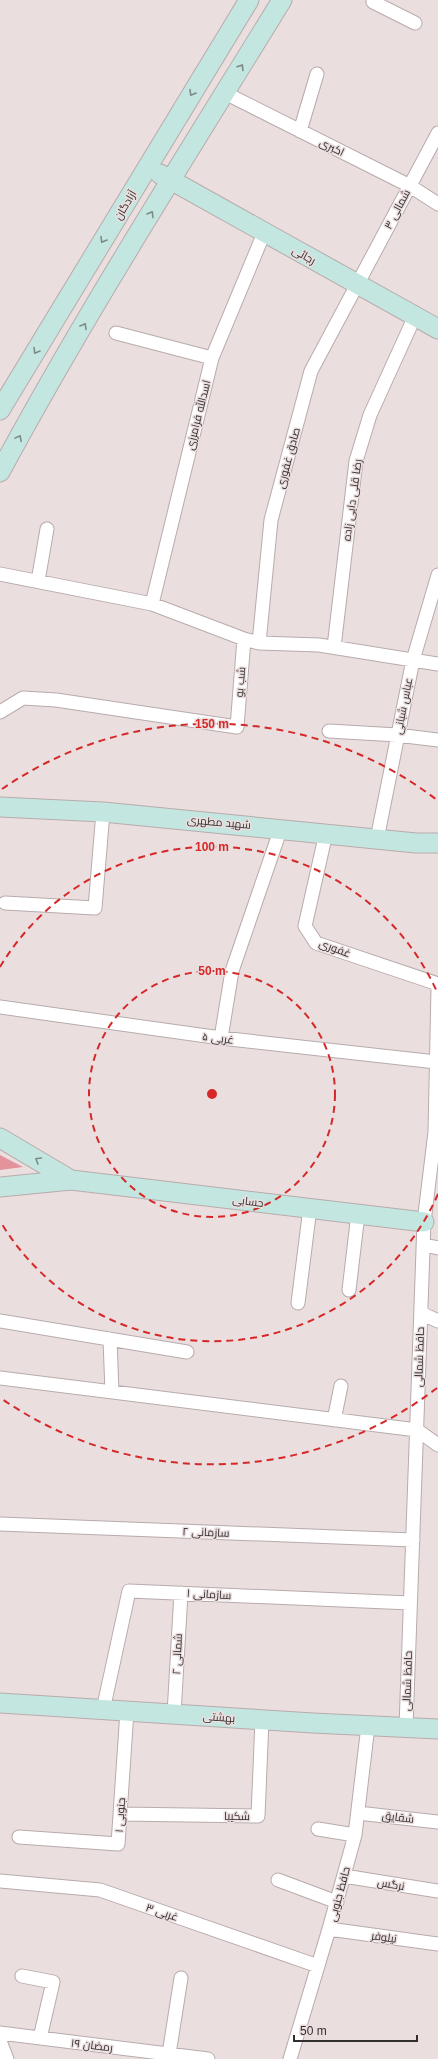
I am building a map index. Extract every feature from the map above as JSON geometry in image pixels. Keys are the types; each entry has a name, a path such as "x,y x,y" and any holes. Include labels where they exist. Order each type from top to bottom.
{"main road":[{"name":"آزادگان","path":"0,410 249,0"},
{"path":"0,472 27,422 171,181 282,0"},
{"name":"رجائی","path":"147,168 438,329"},
{"name":"شهید مطهری","path":"0,807 103,812 280,828 377,839 438,843"},
{"name":"حسابی","path":"0,1138 71,1180"},
{"name":"حسابی","path":"0,1187 71,1180 424,1222"},
{"name":"بهشتی","path":"0,1703 262,1720 438,1729"}],"street":[{"path":"374,0 373,2 415,23"},
{"path":"300,131 317,74"},
{"name":"اکبری","path":"225,93 410,186 438,204"},
{"name":"۳ شمالی","path":"357,284 438,133"},
{"name":"اسدالله فرامرزی","path":"152,604 212,358 264,233"},
{"name":"صادق غفوری","path":"259,643 273,512 312,371 357,284"},
{"name":"رضا قلی دایی زاده","path":"334,647 356,461 370,415 414,316"},
{"path":"116,333 212,358"},
{"path":"38,581 47,529"},
{"path":"0,574 152,604 244,639 259,643 319,644 438,664"},
{"name":"عباس شبانی","path":"377,839 413,660 438,575"},
{"name":"شب بو","path":"0,712 23,698 56,700 237,727 244,639"},
{"path":"329,731 397,735 438,740"},
{"path":"5,902 94,908 103,812"},
{"path":"221,1038 232,971 280,828"},
{"name":"غفوری","path":"326,833 306,926 316,943 438,984"},
{"name":"حافظ شمالی","path":"406,1727 424,1222 437,1132 436,1062 438,988"},
{"name":"۵ غربی","path":"0,1008 221,1038 436,1062"},
{"path":"298,1303 310,1208"},
{"path":"349,1290 358,1214"},
{"path":"424,1245 438,1248"},
{"path":"421,1313 438,1321"},
{"path":"0,1321 187,1352"},
{"path":"110,1339 112,1392"},
{"path":"0,1378 417,1430 438,1445"},
{"path":"334,1420 341,1386"},
{"name":"سازمانی ۲","path":"0,1524 413,1540"},
{"name":"سازمانی ۱","path":"103,1710 129,1591 410,1603"},
{"name":"شمالی ۲","path":"174,1714 181,1593"},
{"name":"۱ جنوبی","path":"19,1837 118,1844 127,1711"},
{"name":"شکیبا","path":"120,1814 258,1816 262,1720"},
{"name":"حافظ جنوبی","path":"290,2059 330,1929 355,1834 368,1726"},
{"name":"شقایق","path":"358,1813 438,1822"},
{"path":"318,1829 355,1834"},
{"name":"نرگس","path":"344,1876 438,1891"},
{"path":"278,1880 337,1902"},
{"name":"۳ غربی","path":"0,1881 100,1890 318,1966"},
{"name":"نیلوفر","path":"330,1929 438,1944"},
{"path":"22,1976 53,1982 40,2038"},
{"path":"169,2054 181,1978"},
{"name":"۱۹ رمضان","path":"0,2033 40,2038 137,2055 169,2054 204,2059"},
{"path":"0,2041 7,2059"}],"shaded area":[{"path":"0,1155 23,1167 0,1170"}]}
